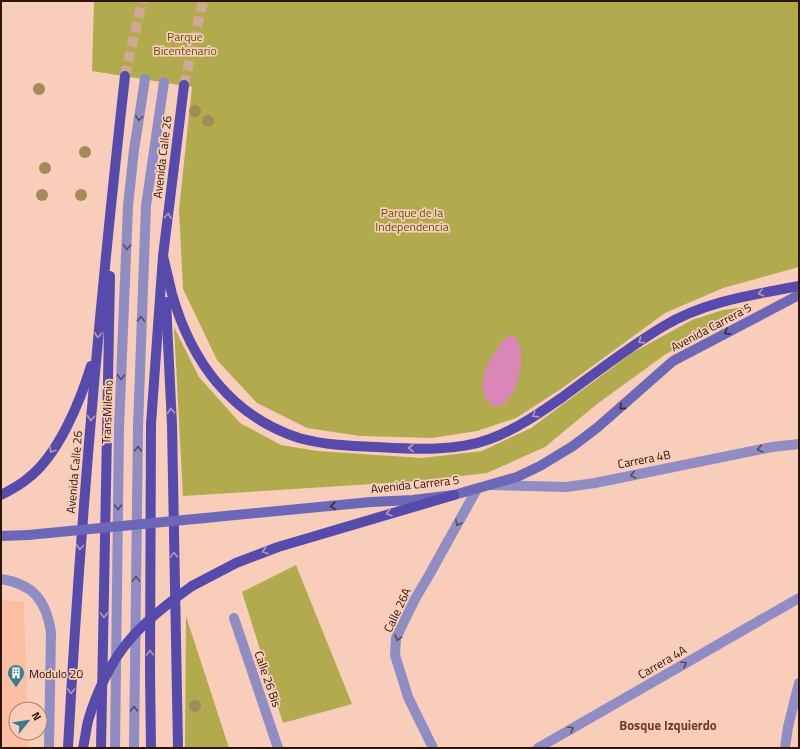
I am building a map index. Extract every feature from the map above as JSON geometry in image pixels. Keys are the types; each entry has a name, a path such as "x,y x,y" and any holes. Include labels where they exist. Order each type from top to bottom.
{"main road":[{"name":"Avenida Calle 26","path":"68,748 76,602 96,351 125,76"},
{"name":"Avenida Calle 26","path":"151,748 150,671 152,424 163,256 184,85"},
{"name":"Avenida Calle 26","path":"101,748 111,198"},
{"name":"Avenida Calle 26","path":"163,256 172,425 178,748"},
{"path":"163,256 172,295 193,347 208,372 233,401 263,423 300,438 340,445 412,449 456,446 489,439 548,407 665,325 699,309 724,301 799,286"},
{"name":"Avenida Carrera 5","path":"1,536 28,535 371,502 413,500 454,495 493,485 517,477 540,466 573,446 598,427 673,361 799,295"},
{"path":"1,495 28,479 42,465 54,447 68,424 88,378 96,351"},
{"path":"83,748 88,722 96,696 119,655 131,638 150,618 192,586 236,563 272,549 454,495"}],"street":[{"name":"TransMilenio","path":"115,748 118,429 128,222 134,150 145,79"},
{"path":"134,748 138,427 146,206 164,82"},
{"name":"Carrera 4B","path":"493,485 566,487 772,447 799,444"},
{"name":"Calle 26A","path":"433,748 408,697 395,655 396,638 415,599 477,489"},
{"path":"1,579 22,585 33,592 42,603 49,617 51,632 49,748"},
{"name":"Carrera 4A","path":"538,748 799,598"},
{"name":"Calle 26 Bis","path":"234,618 278,748"},
{"path":"785,748 788,727 799,683"}],"shaded area":[{"path":"510,335 515,337 521,349 520,373 515,388 507,401 501,406 493,407 483,391 484,376 490,360 499,345"},
{"path":"1,600 24,602 27,701 8,701 8,741 29,741 29,748 1,748"}],"green space":[{"name":"Parque de la Independencia","path":"94,1 799,1 799,267 723,288 665,313 561,389 516,418 477,431 432,438 360,436 307,428 257,403 217,360 183,289 179,210 192,87 92,71"},
{"path":"753,306 666,354 597,404 545,447 487,473 420,481 183,496 174,327 199,377 240,423 281,445 317,451 422,458 482,451 531,428 632,353 692,320 723,310"},
{"path":"296,565 352,704 283,723 242,592"},
{"path":"186,616 229,748 185,748"}],"tunnel":[{"path":"125,76 142,1"},
{"path":"184,85 203,1"}],"place":[{"name":"Modulo 20","path":"16,688"}],"district":[{"name":"Bosque Izquierdo","path":"668,725"}],"park label":[{"name":"Parque Bicentenario","path":"185,43"}]}
